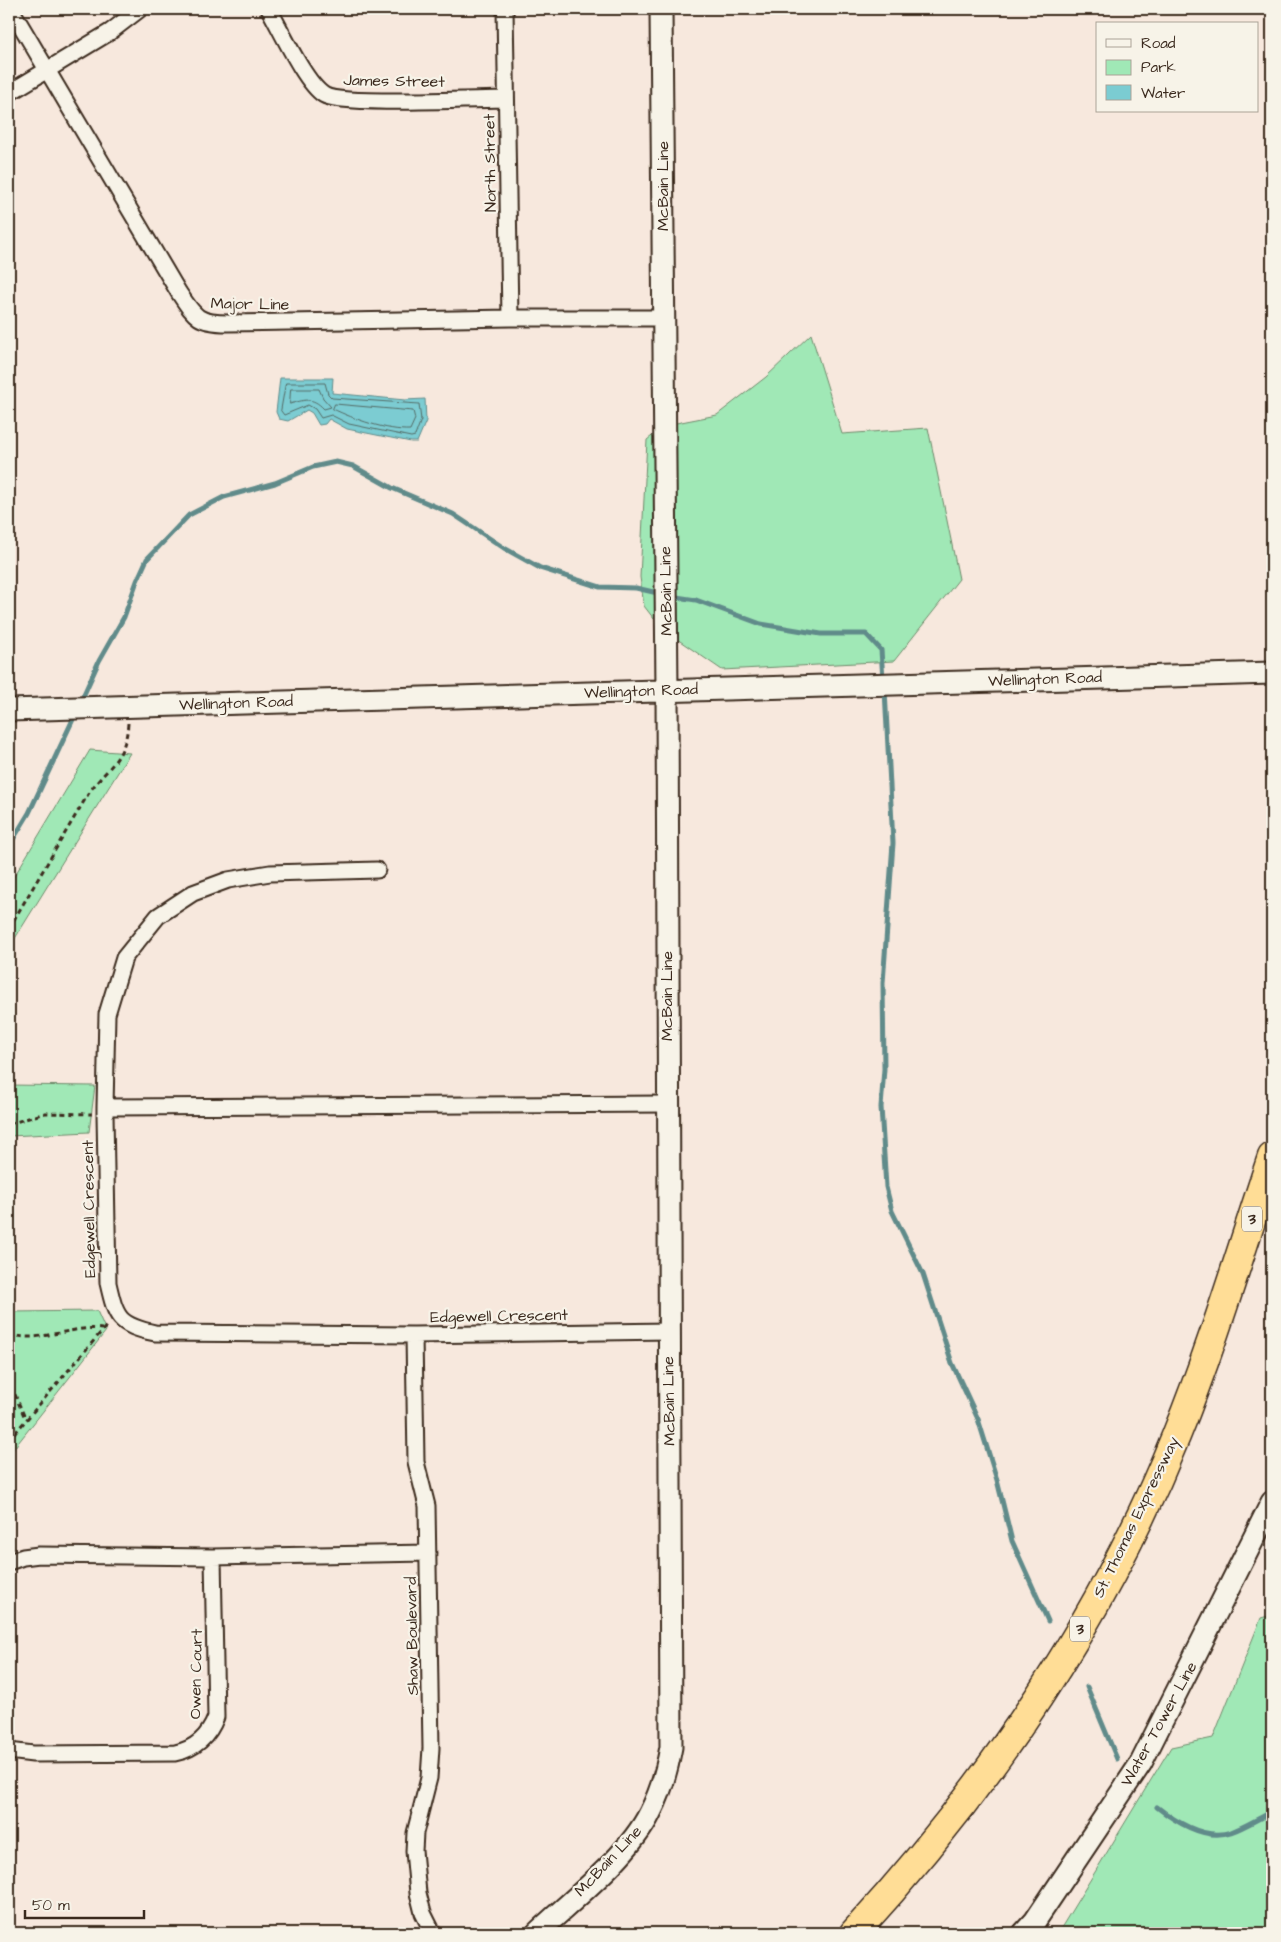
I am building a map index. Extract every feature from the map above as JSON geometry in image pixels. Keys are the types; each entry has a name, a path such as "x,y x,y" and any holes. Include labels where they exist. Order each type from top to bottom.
{"highway":[{"name":"St. Thomas Expressway","path":"854,1933 960,1810 1027,1716 1077,1634 1120,1554 1176,1438 1202,1369 1272,1157"},
{"path":"1231,1281 1272,1175"}],"street":[{"name":"Major Line","path":"11,9 178,294 192,313 203,321 228,323 510,318 664,318"},
{"path":"9,93 110,32 140,9"},
{"name":"James Street","path":"269,9 307,75 325,96 351,100 506,99"},
{"name":"North Street","path":"505,9 510,318"},
{"name":"McBain Line","path":"537,1933 623,1850 650,1814 666,1775 671,1747 667,1104 667,690 661,9"},
{"name":"Wellington Road","path":"9,710 1272,673"},
{"name":"Edgewell Crescent","path":"377,870 270,873 228,880 193,893 158,916 124,958 107,1014 105,1110 108,1282 113,1306 121,1321 136,1329 155,1333 414,1335 669,1331"},
{"path":"105,1110 667,1104"},
{"name":"Shaw Boulevard","path":"414,1335 416,1462 427,1506 431,1748 429,1778 415,1833 414,1866 418,1893 433,1933"},
{"name":"Water Tower Line","path":"1024,1933 1035,1920 1140,1763 1272,1502"},
{"path":"9,1562 23,1556 39,1555 214,1557 428,1553"},
{"name":"Owen Court","path":"9,1751 33,1754 175,1753 185,1751 201,1742 212,1727 216,1717 214,1557"}],"path":[{"path":"9,928 90,792 104,773 120,758 127,738 129,706"},
{"path":"9,1124 46,1114 105,1110"},
{"path":"9,1440 25,1418 73,1367 103,1329 118,1315"},
{"path":"9,1334 22,1338 89,1327 103,1329"},
{"path":"9,1368 13,1390 25,1418"}],"green space":[{"path":"811,334 842,434 928,428 959,579 894,661 722,670 661,628 644,606 640,577 647,440 666,425 717,415 766,377"},
{"path":"90,750 130,753 9,948 9,885"},
{"path":"9,1085 95,1086 89,1132 9,1136"},
{"path":"97,1311 106,1331 11,1452 9,1546 9,1312"},
{"path":"1272,1615 1272,1933 1058,1933 1171,1747 1213,1738 1261,1618"}],"water":[{"path":"280,378 333,378 332,393 405,400 425,399 426,421 417,442 411,442 347,429 329,419 325,424 319,425 312,413 307,410 288,421 279,419 276,412"}],"waterway":[{"path":"80,703 99,661 124,617 147,559 189,515 224,497 275,483 313,467 336,462 353,466 392,488 453,514 504,548 540,568 600,587 636,588 662,594"},
{"path":"670,596 696,600 761,624 821,634 866,634 881,650 883,679"},
{"path":"885,690 893,843 883,983 884,1069 881,1107 886,1187 892,1211 923,1274 952,1363 978,1419 997,1480 1012,1541 1048,1621"},
{"path":"9,846 29,813 76,713"},
{"path":"1087,1687 1117,1759"},
{"path":"1157,1807 1182,1824 1211,1834 1231,1832 1272,1812"}]}
